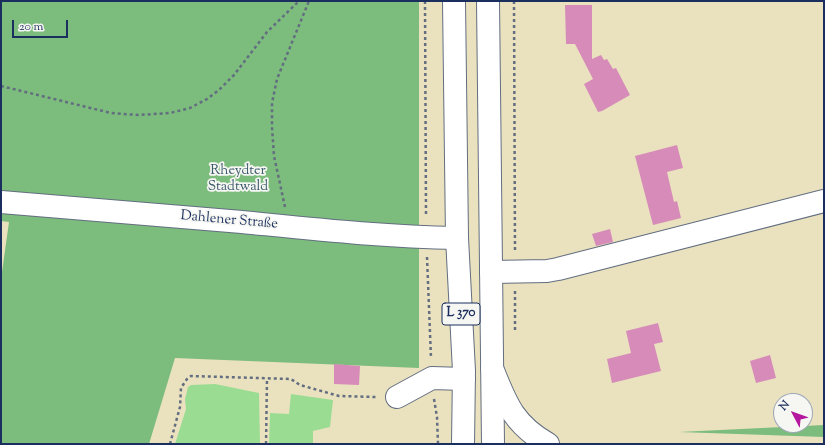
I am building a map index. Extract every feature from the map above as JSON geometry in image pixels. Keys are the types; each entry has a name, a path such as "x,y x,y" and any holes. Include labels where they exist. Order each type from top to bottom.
{"main road":[{"name":"L 370","path":"454,1 457,238 464,379 463,444"},
{"name":"L 370","path":"488,1 493,444"},
{"path":"491,272 546,271 558,269 824,201"},
{"name":"Dahlener Straße","path":"1,202 426,238 457,238"},
{"path":"492,368 513,415 522,426 548,444"},
{"path":"397,397 432,378 464,379"}],"path":[{"path":"1,86 111,113 138,115 170,113 190,108 207,99 219,90 234,74 267,32 299,1"},
{"path":"290,227 274,156 272,103 277,79 310,1"},
{"path":"425,1 426,238 432,393 437,417 438,444"},
{"path":"514,1 515,334"},
{"path":"170,444 180,407 181,388 191,376 291,379 300,385 339,396 397,397"},
{"path":"266,444 267,378"}],"green space":[{"name":"Rheydter Stadtwald","path":"1,1 419,1 419,368 175,358 149,444 1,444 1,279 9,222 1,221"},
{"path":"215,384 259,393 260,444 175,444 186,409 185,399 188,387 191,385"},
{"path":"291,394 333,400 330,427 313,431 313,444 269,444 270,413 289,414"},
{"path":"824,425 824,437 679,432 773,427 773,433 813,433 813,426"}],"building":[{"path":"565,5 592,5 592,59 601,55 604,60 607,59 613,69 616,68 630,95 602,111 598,112 584,84 593,79 575,44 566,44"},
{"path":"677,145 683,168 667,172 674,202 677,201 681,218 653,225 635,156"},
{"path":"610,229 613,242 596,246 592,234"},
{"path":"658,323 663,342 654,344 661,371 612,383 607,359 631,353 626,331"},
{"path":"770,355 776,378 756,383 750,361"},
{"path":"334,364 360,366 359,385 334,384"}]}
